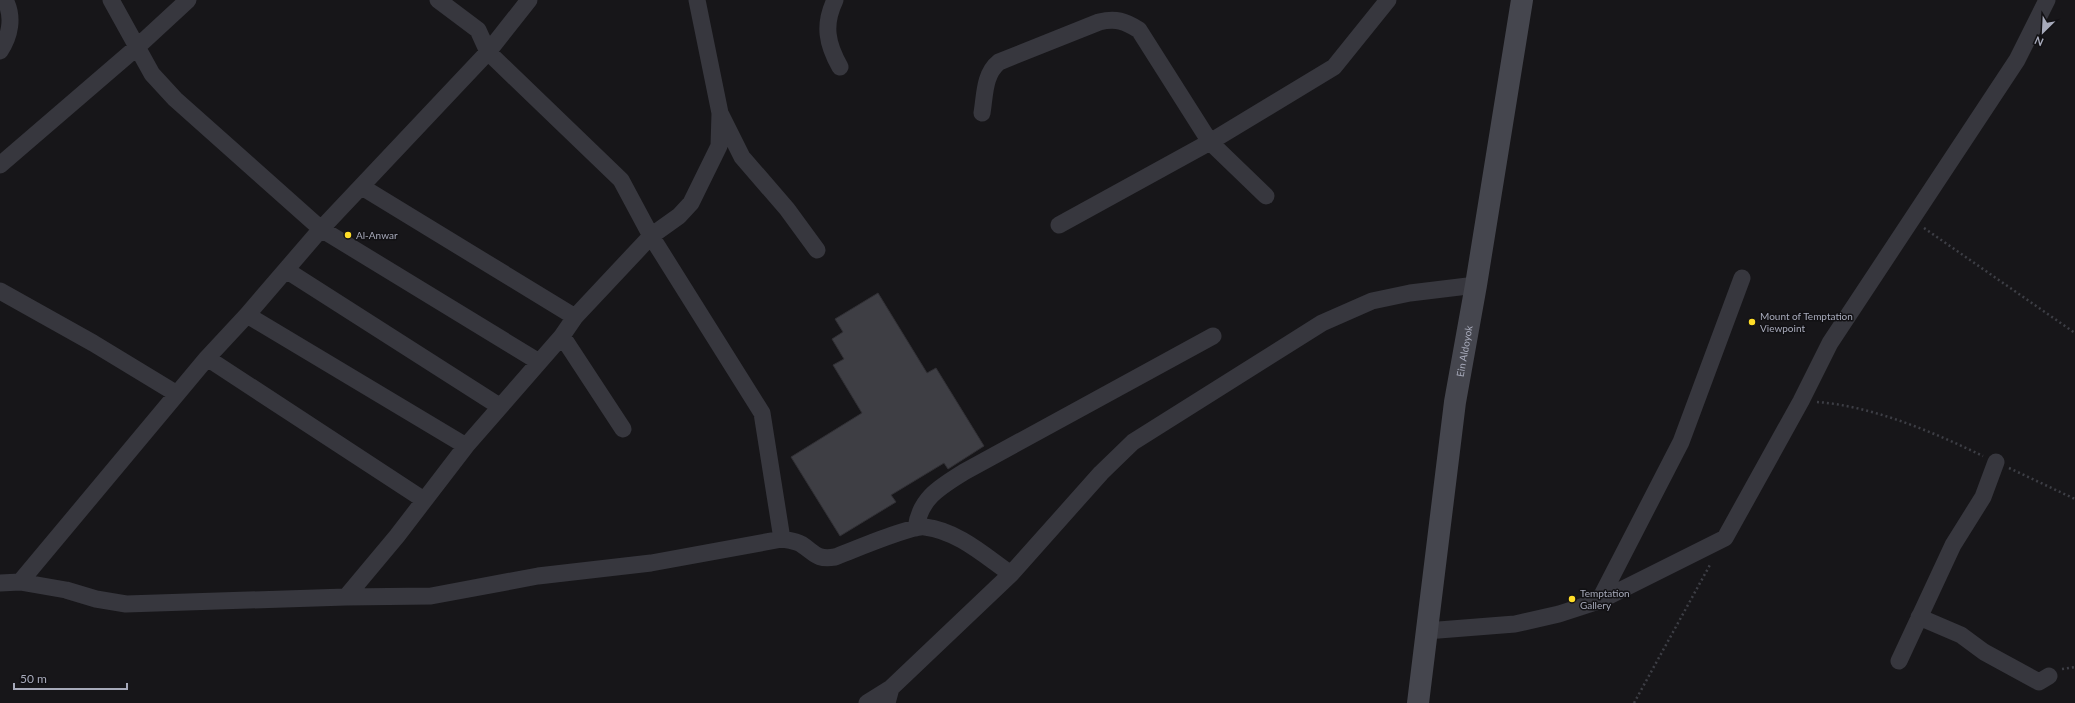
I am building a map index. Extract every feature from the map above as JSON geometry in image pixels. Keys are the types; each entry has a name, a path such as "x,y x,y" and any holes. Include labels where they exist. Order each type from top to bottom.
{"main road":[{"name":"Ein Aldoyok","path":"1416,700 1455,402 1476,285 1522,0"}],"street":[{"path":"0,51 8,40 10,24 5,0"},
{"path":"111,0 136,48 152,74 175,100 321,229 539,362"},
{"path":"0,165 136,48 188,0"},
{"path":"438,0 478,30 488,52 621,180 651,236 762,413 782,539"},
{"path":"20,582 207,358 247,315 321,229 488,52 529,0"},
{"path":"346,597 466,446 499,406 562,336 575,317 651,236 679,216 691,203 719,146 720,113 697,0"},
{"path":"835,0 832,7 827,32 830,50 840,67"},
{"path":"1059,226 1210,142 1334,67 1388,0"},
{"path":"1426,630 1515,624 1559,614 1599,601 1725,538 1830,343 2017,60 2047,0"},
{"path":"982,113 989,75 992,68 999,62 1099,22 1110,19 1121,20 1139,30 1210,142 1266,196"},
{"path":"720,113 742,157 787,209 817,250"},
{"path":"362,187 575,317"},
{"path":"286,270 499,406"},
{"path":"1599,601 1681,442 1742,278"},
{"path":"867,703 889,696 1011,574 1101,473 1134,442 1322,324 1372,301 1410,293 1476,285"},
{"path":"0,291 93,343 177,394"},
{"path":"247,315 466,446"},
{"path":"562,336 623,428"},
{"path":"916,528 918,514 927,500 941,486 1213,336"},
{"path":"207,358 424,500"},
{"path":"1899,661 1953,545 1983,497 1996,462"},
{"path":"0,583 20,582 66,590 96,599 126,604 346,597 431,596 538,576 652,563 782,539 799,543 810,552 823,559 835,557 924,526 956,536 1011,574"},
{"path":"1919,617 1961,636 1984,652 2039,682 2049,676"}],"path":[{"path":"1911,219 2075,333"},
{"path":"1800,401 1831,403 1884,416 1948,439 2075,499"},
{"path":"1634,703 1725,538"}],"building":[{"path":"878,293 927,373 936,368 984,446 948,469 944,463 891,495 896,502 840,536 791,457 862,413 833,365 844,359 832,339 843,332 835,319"}],"place":[{"name":"Al-Anwar","path":"348,235"},
{"name":"Mount of Temptation Viewpoint","path":"1752,322"},
{"name":"Temptation Gallery","path":"1572,599"}]}
